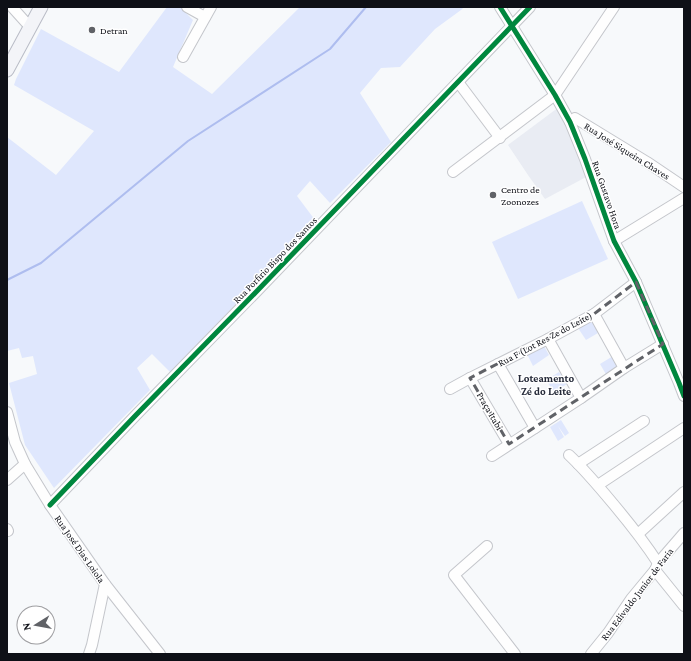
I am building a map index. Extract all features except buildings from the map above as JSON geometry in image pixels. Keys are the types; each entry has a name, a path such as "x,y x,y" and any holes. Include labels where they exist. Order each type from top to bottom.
{"main road":[{"path":"7,70 40,7"}],"street":[{"path":"12,7 30,27"},
{"path":"187,7 205,17"},
{"path":"183,57 211,7"},
{"name":"Rua Gustavo Hora","path":"500,7 555,95 570,122 585,159 614,241 636,282 684,396"},
{"name":"Rua Porfirio Bispo dos Santos","path":"50,505 530,7"},
{"path":"453,172 555,95 614,7"},
{"path":"458,82 500,138"},
{"name":"Rua José Siqueira Chaves","path":"570,122 575,118 684,187"},
{"path":"614,241 684,198"},
{"name":"Rua F (Lot Res Ze do Leite)","path":"450,389 594,314 636,282"},
{"path":"594,314 624,368"},
{"path":"548,339 581,398"},
{"path":"492,456 624,368 663,344"},
{"path":"498,364 535,428"},
{"name":"Praça Itabi","path":"470,378 509,444"},
{"name":"Rua José Dias Loiola","path":"7,412 9,428 25,464 50,505 105,584 160,654"},
{"path":"578,464 644,421"},
{"path":"598,485 684,428"},
{"path":"569,455 598,485 638,534 656,567 684,605"},
{"path":"7,480 25,464"},
{"path":"638,534 684,492"},
{"name":"Rua Edivaldo Junior de Faria","path":"591,654 608,633 631,599 684,533"},
{"path":"487,546 454,575 515,654"},
{"path":"97,654 91,649 105,584"}],"highlighted area":[{"path":"636,282 663,344 509,444 470,378 594,314"}],"shaded area":[{"path":"167,7 181,8 193,20 173,67 212,94 300,7 464,7 435,29 400,67 381,68 360,93 391,142 330,203 310,181 297,196 315,220 171,373 152,354 137,368 150,390 54,488 25,445 9,383 37,374 33,356 22,358 19,348 7,351 7,137 56,175 94,131 14,85 41,29 119,72"},
{"path":"559,107 588,176 545,199 508,145"},
{"path":"582,201 608,259 518,299 492,242"},
{"path":"591,320 598,333 586,340 578,328"},
{"path":"544,346 549,355 533,366 527,354"},
{"path":"613,356 620,368 607,376 600,364"},
{"path":"559,372 567,384 554,392 546,380"},
{"path":"561,420 569,433 565,436 558,426 564,437 558,441 550,427"}],"waterway":[{"path":"7,280 41,263 188,141 330,49 366,7"}],"cycle path":[{"path":"500,7 555,95 570,122 585,159 614,241 636,282 684,396"},
{"path":"50,505 530,7"}],"place":[{"name":"Detran","path":"92,30"},
{"name":"Centro de Zoonozes","path":"493,195"}],"district":[{"name":"Loteamento Zé do Leite","path":"546,384"}]}
